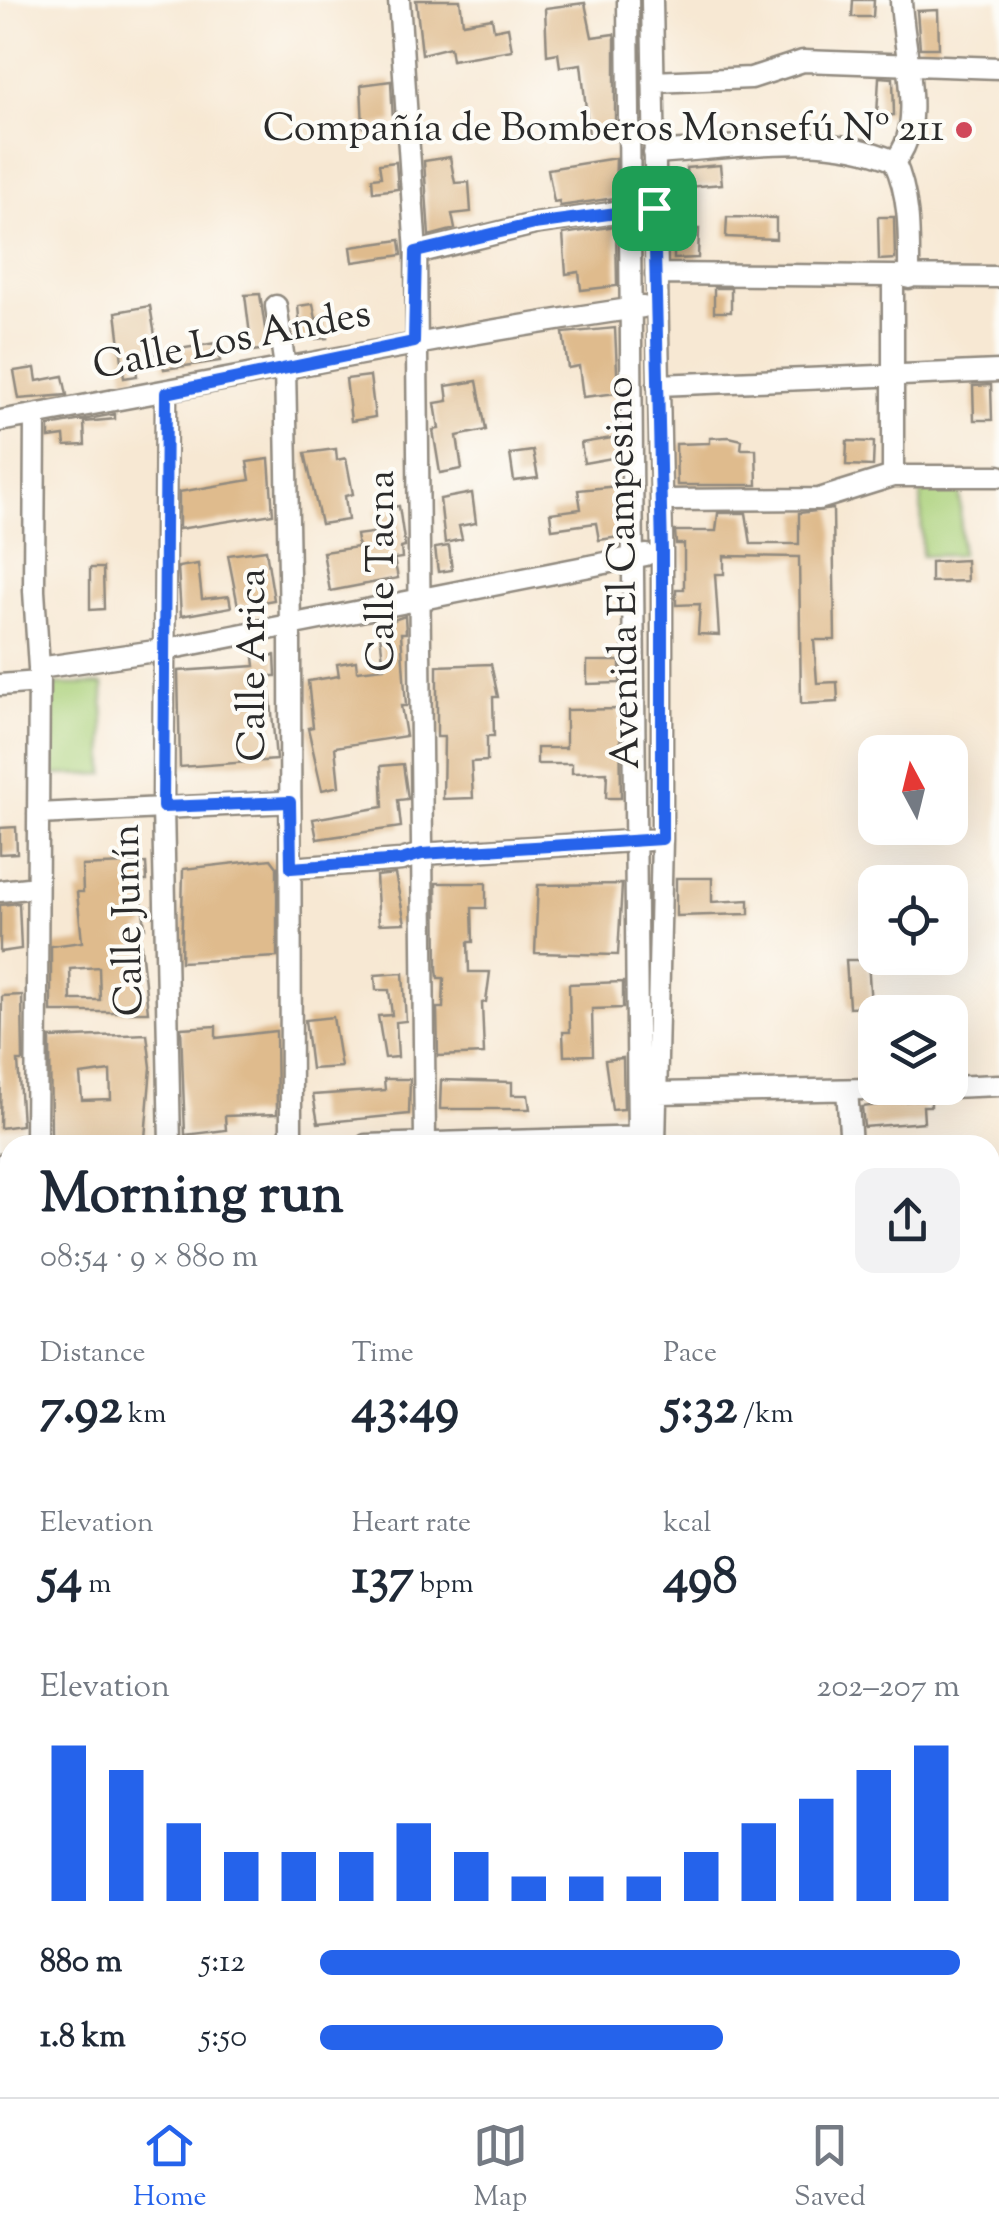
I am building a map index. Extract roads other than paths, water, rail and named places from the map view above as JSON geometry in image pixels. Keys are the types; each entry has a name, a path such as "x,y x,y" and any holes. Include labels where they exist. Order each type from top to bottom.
{"street":[{"name":"Calle Tacna","path":"398,0 416,252 425,1135"},
{"name":"Avenida El Campesino","path":"628,0 636,841 647,1135"},
{"name":"Avenida El Campesino","path":"648,1135 657,1093 662,839 662,552 652,0"},
{"path":"894,161 905,151 910,133 911,94 902,0"},
{"path":"653,82 751,78 803,60 999,68"},
{"path":"654,153 839,146 871,151 894,161 903,180 908,214 901,278 893,476"},
{"path":"416,252 534,224 654,208"},
{"path":"656,274 999,277"},
{"name":"Calle Los Andes","path":"0,421 166,393 414,342 656,304"},
{"name":"Calle Arica","path":"276,306 285,367 290,625 291,1135"},
{"path":"658,385 999,370"},
{"name":"Calle Junín","path":"166,393 162,650 170,1135"},
{"path":"34,415 34,592 39,675 36,1135"},
{"path":"661,500 819,500 893,476 999,476"},
{"path":"0,686 418,597 662,552"},
{"path":"38,814 290,802"},
{"path":"291,868 401,860 422,854 662,839"},
{"path":"0,891 37,887"},
{"path":"968,1086 999,1085"},
{"path":"847,1090 850,1135"},
{"path":"657,1093 858,1090"}],"place":[{"name":"Compañía de Bomberos Monsefú Nº 211","path":"964,130"}]}
